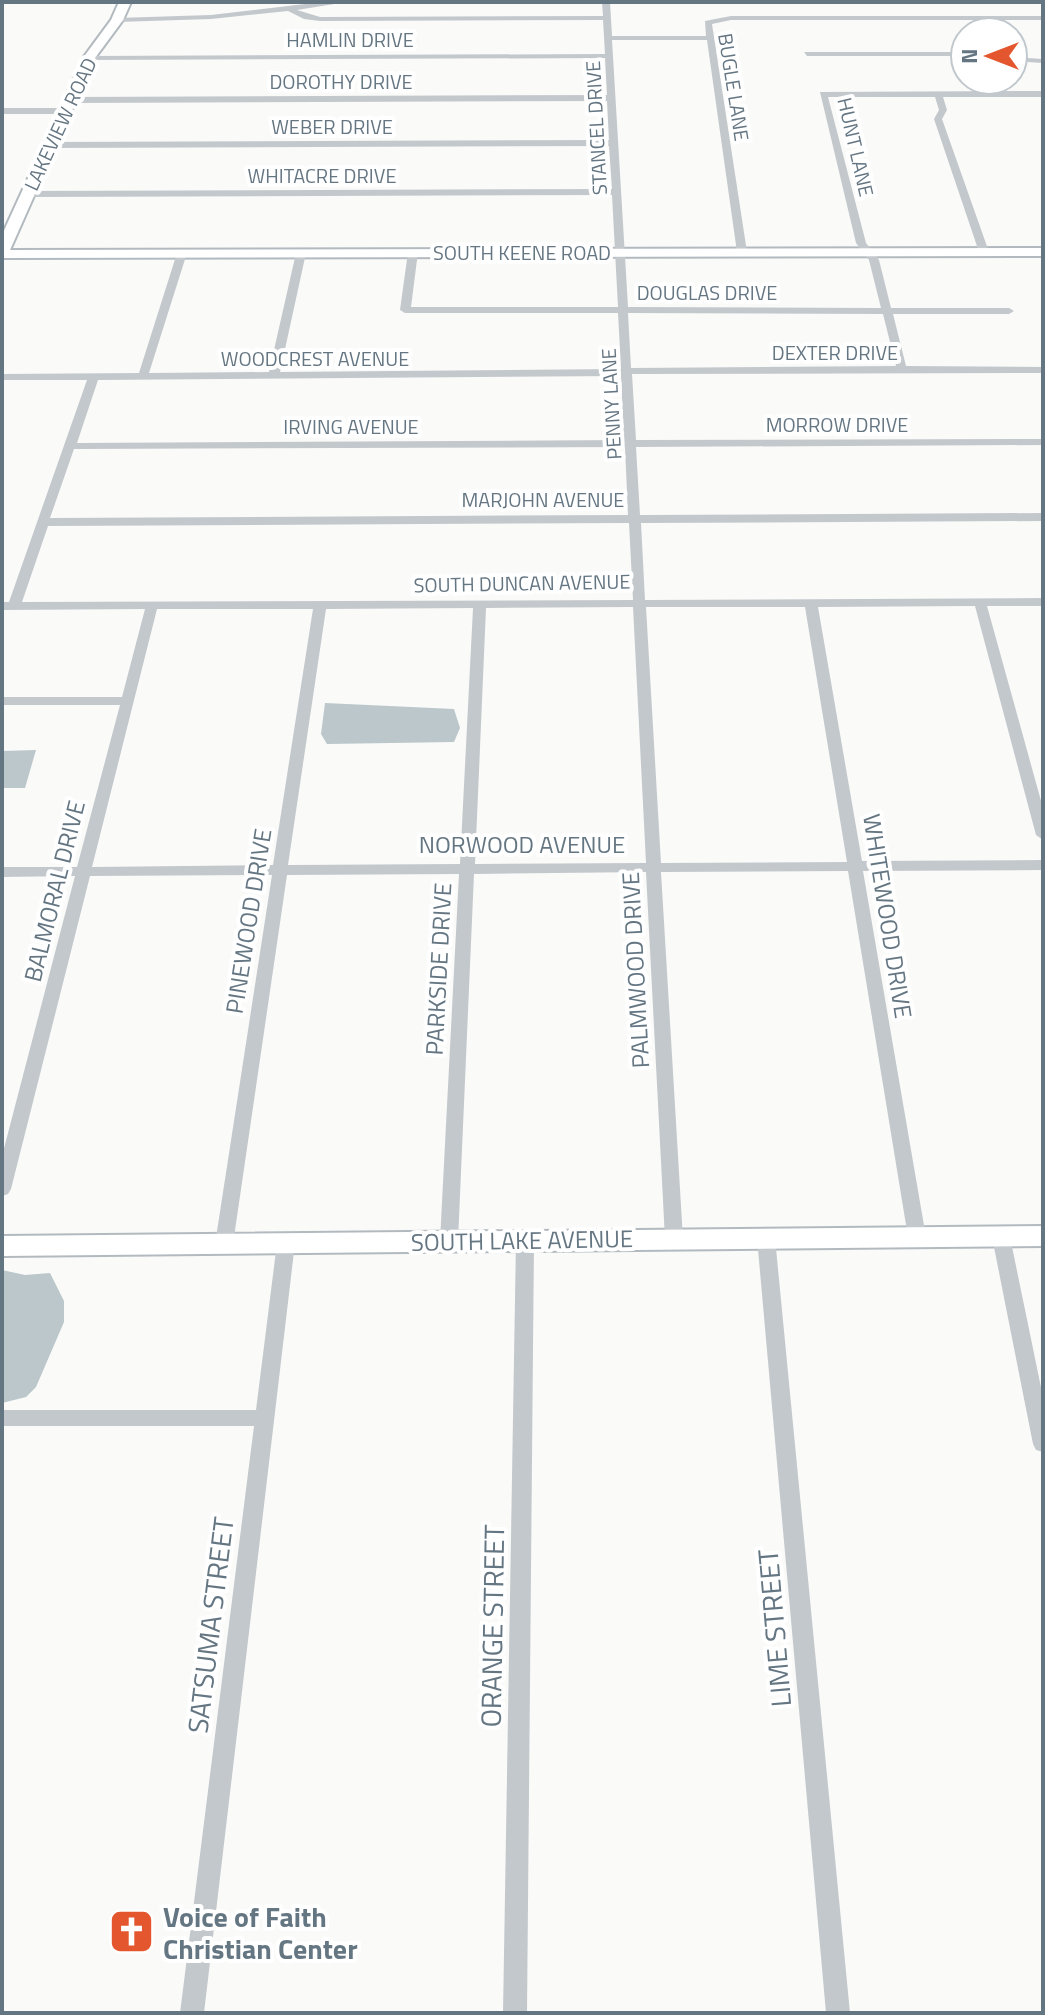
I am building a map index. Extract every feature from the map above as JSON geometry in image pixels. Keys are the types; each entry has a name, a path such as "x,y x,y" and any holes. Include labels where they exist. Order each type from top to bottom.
{"street":[{"name":"LAKEVIEW ROAD","path":"2,253 89,58 117,20 125,2"},
{"name":"STANCEL DRIVE","path":"606,2 621,252"},
{"path":"117,20 211,17 338,3 332,19"},
{"path":"292,10 307,17 332,19 607,18"},
{"name":"BUGLE LANE","path":"742,252 708,23 721,18 1043,18"},
{"path":"609,38 708,38"},
{"path":"807,54 949,54"},
{"name":"HAMLIN DRIVE","path":"89,58 610,56"},
{"name":"HUNT LANE","path":"902,370 874,260 861,243 823,94 1043,94"},
{"path":"938,94 943,110 938,119 984,252"},
{"name":"DOROTHY DRIVE","path":"2,111 68,105 613,98"},
{"name":"WEBER DRIVE","path":"49,145 615,143"},
{"name":"WHITACRE DRIVE","path":"28,194 617,192"},
{"name":"DOUGLAS DRIVE","path":"413,252 405,310 1009,311"},
{"name":"PENNY LANE","path":"621,252 639,602"},
{"name":"SOUTH KEENE ROAD","path":"2,253 1043,252"},
{"path":"143,376 182,253"},
{"path":"274,376 301,253"},
{"name":"DEXTER DRIVE","path":"628,372 642,369 1043,370"},
{"name":"WOODCREST AVENUE","path":"2,377 628,372"},
{"path":"8,606 44,522 94,376"},
{"name":"MORROW DRIVE","path":"631,442 1043,442"},
{"name":"IRVING AVENUE","path":"71,446 631,442"},
{"name":"MARJOHN AVENUE","path":"44,522 1043,517"},
{"name":"PALMWOOD DRIVE","path":"639,602 674,1239"},
{"name":"WHITEWOOD DRIVE","path":"811,602 917,1237"},
{"path":"980,602 1043,835"},
{"name":"SOUTH DUNCAN AVENUE","path":"8,606 1043,602"},
{"name":"PARKSIDE DRIVE","path":"449,1241 480,604"},
{"name":"BALMORAL DRIVE","path":"2,1189 152,605"},
{"name":"PINEWOOD DRIVE","path":"224,1244 320,605"},
{"path":"2,701 127,701"},
{"name":"NORWOOD AVENUE","path":"2,872 1043,865"},
{"name":"SOUTH LAKE AVENUE","path":"2,1246 1043,1236"},
{"path":"1001,1237 1043,1444"},
{"name":"LIME STREET","path":"766,1238 838,2013"},
{"name":"ORANGE STREET","path":"515,2013 525,1240"},
{"name":"SATSUMA STREET","path":"192,2013 286,1243"},
{"path":"2,1418 263,1418"}],"shaded area":[{"path":"325,703 454,709 460,728 454,742 327,744 321,734"},
{"path":"36,750 25,788 2,788 2,751"},
{"path":"2,1270 25,1275 50,1273 64,1301 64,1322 36,1387 26,1397 2,1403"}],"place":[{"name":"Voice of Faith Christian Center","path":"132,1932"}]}
